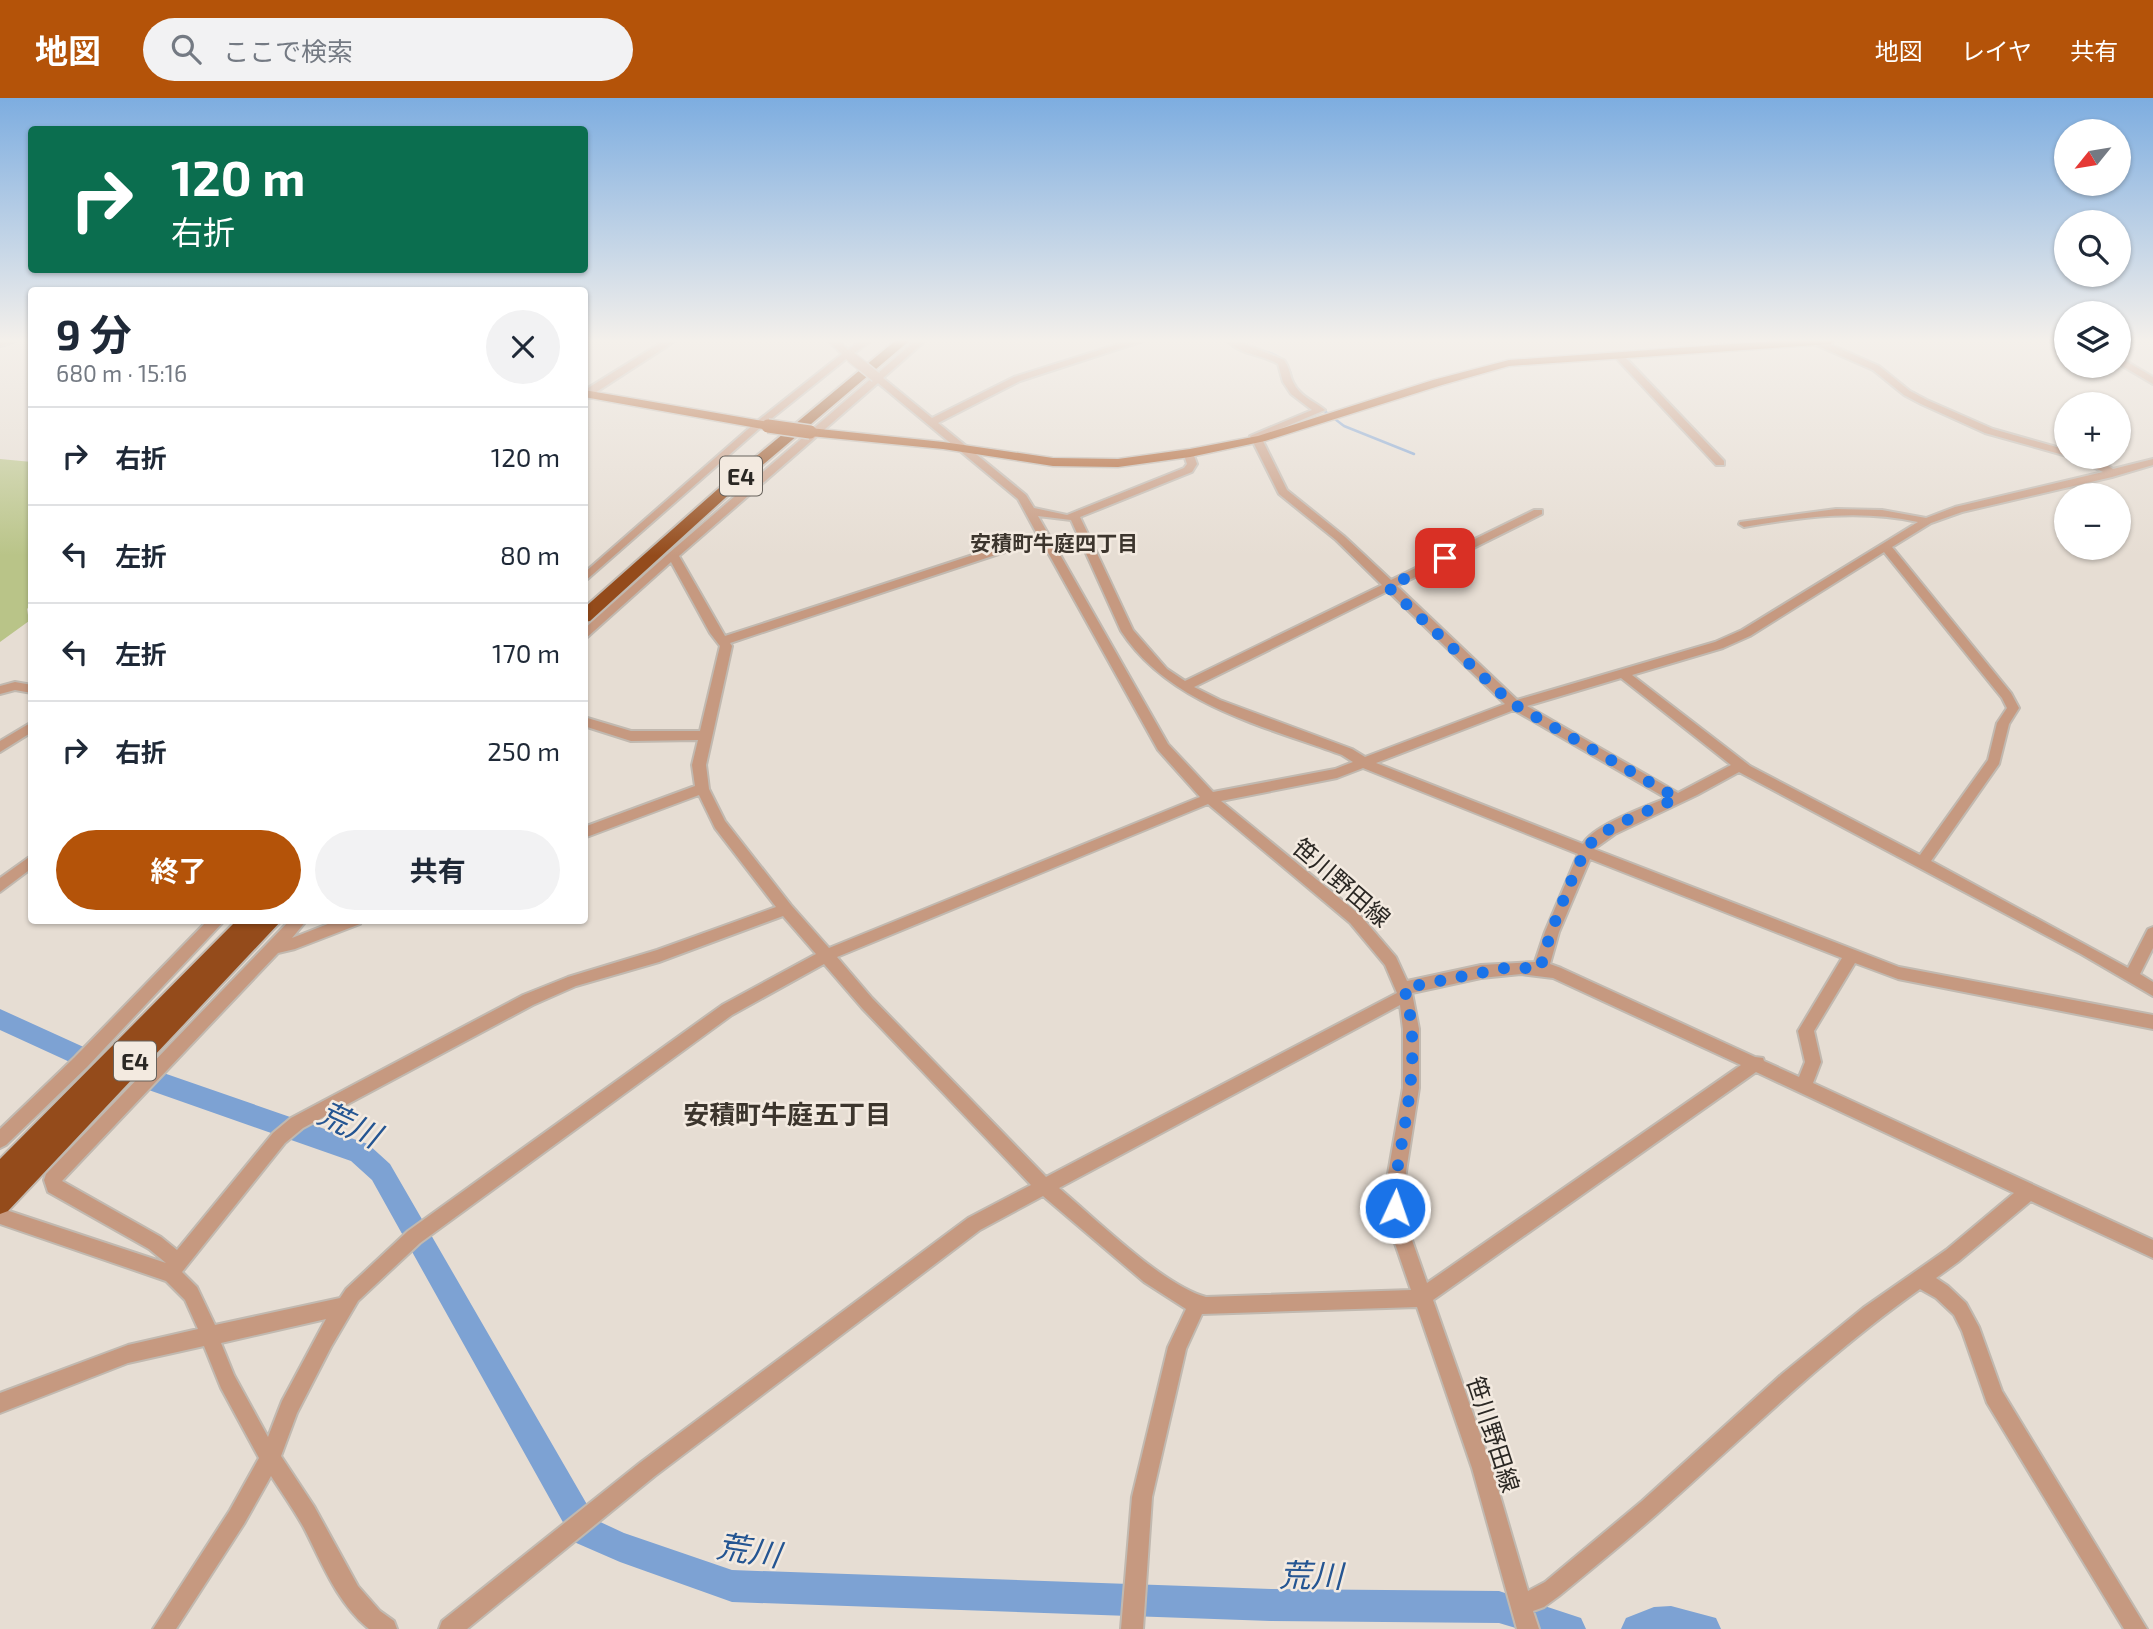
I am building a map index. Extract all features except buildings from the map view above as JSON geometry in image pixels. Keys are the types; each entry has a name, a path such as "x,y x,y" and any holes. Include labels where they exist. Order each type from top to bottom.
{"highway":[{"name":"E4","path":"588,596 801,412"},
{"name":"E4","path":"588,613 731,485 818,412"},
{"name":"E4","path":"0,1175 246,924"},
{"name":"E4","path":"0,1203 268,924"}],"main road":[{"path":"688,412 763,426 1083,464 1188,452 1309,426 1349,412"}],"street":[{"path":"588,576 780,412"},
{"path":"588,632 837,412"},
{"name":"笹川野田線","path":"920,412 1022,497 1164,747 1210,798 1367,931 1391,961 1405,992 1411,1029 1411,1088 1395,1183 1395,1208 1404,1248 1475,1444 1528,1629"},
{"path":"932,422 951,412"},
{"path":"1313,412 1255,436 1283,492 1340,538 1388,587 1515,705 1677,798"},
{"path":"1672,412 1720,463"},
{"path":"1947,412 1989,431 2054,449"},
{"path":"1031,511 1067,518 1074,516 1188,470 1192,464 1188,452"},
{"path":"164,1629 237,1517 270,1458 289,1408 324,1340 363,1283 393,1255 437,1221 726,1010 827,955 1210,798 1337,773 1515,705 1720,645 1746,633 1927,521 1959,509 2153,462"},
{"path":"2106,469 2112,474"},
{"path":"1744,524 1805,515 1881,511 1927,521"},
{"path":"1184,687 1538,512"},
{"path":"1074,516 1135,643 1163,673 1216,703 1347,752 1373,768 1911,976 2153,1022"},
{"path":"723,641 1045,535"},
{"path":"1885,546 2007,696 2013,708 2003,723 1994,761 1922,863"},
{"path":"673,555 726,648 699,765 702,789 720,824 786,909 877,1013 1043,1185 1150,1276 1197,1305 1408,1300 1422,1297 1757,1063"},
{"path":"1622,672 1739,766 2132,975 2153,990"},
{"path":"0,690 19,686 28,688"},
{"path":"588,722 631,736 704,735"},
{"path":"0,747 28,729"},
{"path":"1541,968 1552,932 1586,849 1594,839 1739,766"},
{"path":"588,832 702,789"},
{"path":"0,886 28,863"},
{"path":"175,1268 279,1138 297,1123 528,1000 573,981 659,956 786,909"},
{"path":"0,1140 81,1062 214,924"},
{"path":"296,924 52,1180 54,1186 155,1243 175,1268 194,1295 234,1395 270,1458 311,1520 344,1585 355,1602 386,1629"},
{"path":"274,947 290,945 345,924"},
{"path":"2132,975 2153,933"},
{"path":"1804,1085 1813,1062 1806,1031 1852,955"},
{"path":"450,1629 648,1469 967,1229 1043,1185 1378,1009 1405,992 1505,968 1541,968 1578,980 2153,1249"},
{"path":"1521,1604 1537,1600 1552,1589 1649,1508 1788,1381 1869,1314 1920,1279 2030,1191"},
{"path":"8,1219 175,1268"},
{"path":"1920,1279 1941,1292 1960,1309 1970,1327 1994,1396 2136,1629"},
{"path":"1132,1629 1142,1497 1177,1347 1197,1305"},
{"path":"0,1403 128,1354 345,1306"}],"green space":[{"path":"0,459 28,462 28,622 0,642"}],"waterway":[{"path":"1326,412 1344,426 1414,454"},
{"name":"荒川","path":"0,1019 80,1056"},
{"name":"荒川","path":"152,1080 359,1152 381,1172 585,1531 620,1547 732,1586 1271,1605 1499,1607 1570,1629"},
{"name":"荒川","path":"1637,1629 1662,1622 1705,1629"}],"district":[{"name":"安積町牛庭四丁目","path":"1054,542"},
{"name":"安積町牛庭五丁目","path":"787,1113"}],"route":[{"path":"1395,1208 1396,1174 1411,1088 1411,1029 1404,988 1505,968 1541,968 1541,960 1587,846 1610,830 1677,798 1510,702 1388,587 1445,558"}]}
